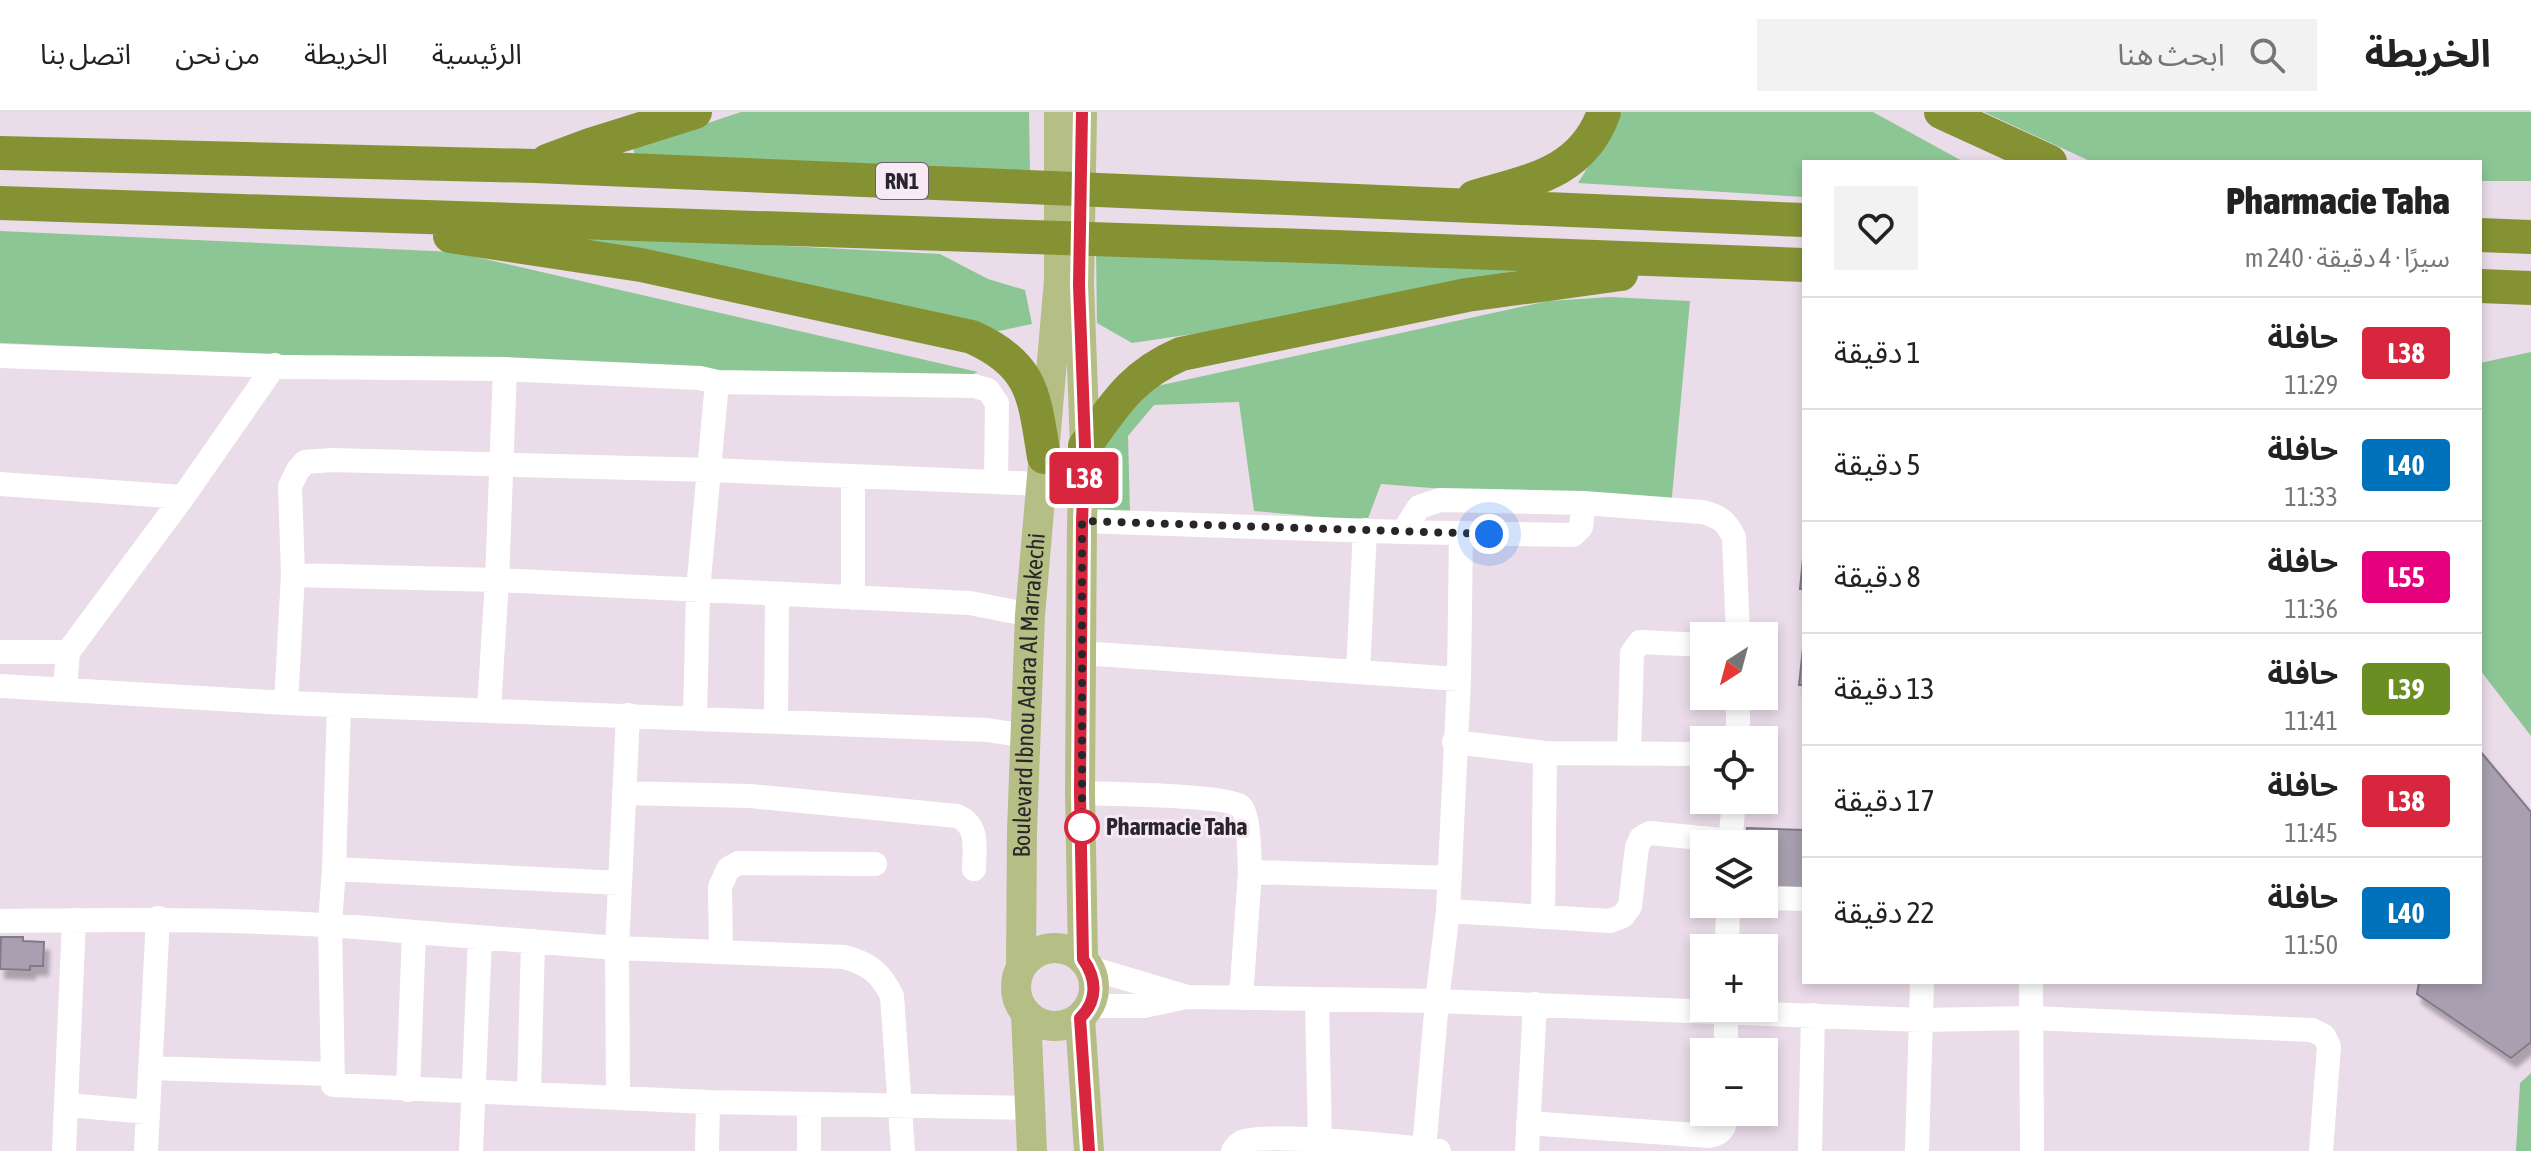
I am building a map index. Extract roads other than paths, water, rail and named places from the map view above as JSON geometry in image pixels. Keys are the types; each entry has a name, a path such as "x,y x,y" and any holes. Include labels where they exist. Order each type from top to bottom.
{"highway":[{"path":"535,166 695,112"},
{"path":"1450,203 1559,169 1581,153 1599,128 1604,112"},
{"path":"1941,112 2046,160"},
{"name":"RN1","path":"0,153 535,166 1802,220"},
{"name":"RN1","path":"0,203 1802,265"},
{"path":"291,213 363,227 405,230 641,265 972,337 998,349 1021,371 1035,401 1043,470"},
{"path":"2482,235 2531,237"},
{"path":"1085,446 1135,381 1155,365 1181,354 1467,295 1620,274 1769,264"},
{"path":"2482,286 2531,288"}],"main road":[{"path":"1069,283 1071,123"},
{"name":"Boulevard Ibnou Adara Al Marrakechi","path":"1069,283 1085,446 1080,793 1086,964"},
{"name":"Boulevard Ibnou Adara Al Marrakechi","path":"1021,967 1030,615 1043,470 1069,283"},
{"path":"1026,1014 1038,1023 1052,1027 1067,1025 1085,1012 1094,994 1094,981 1086,964 1071,951 1057,948 1030,956 1021,967 1015,992 1026,1014 1032,1151"},
{"path":"1085,1012 1089,1151"}],"street":[{"path":"0,356 505,369 700,378 717,382 974,386 988,390 997,403 996,482"},
{"path":"65,690 68,652 183,497 275,365"},
{"path":"489,709 505,369"},
{"path":"695,718 698,590 717,382"},
{"path":"286,703 293,575 290,486 305,462 332,460 710,470 996,482 1043,470"},
{"path":"853,476 853,598"},
{"path":"0,484 183,497"},
{"path":"1403,532 1419,507 1440,500 1584,503 1715,515 1727,523 1734,537 1737,622"},
{"path":"1082,521 1573,535 1581,527 1584,503"},
{"path":"1358,672 1365,530"},
{"path":"1233,1151 1242,1141 1256,1139 1432,1150 1437,1001 1450,878 1459,679 1461,534"},
{"path":"293,575 497,580 970,603 1030,615"},
{"path":"776,721 777,594"},
{"path":"1629,753 1632,653 1635,646 1640,642 1690,644"},
{"path":"0,652 68,652"},
{"path":"1081,653 1459,679"},
{"path":"0,686 286,703 987,730 1027,736"},
{"path":"339,705 330,923 333,1085 708,1102 1029,1108"},
{"path":"618,1096 617,948 628,715"},
{"path":"1454,742 1545,753 1690,754"},
{"path":"1543,917 1545,753"},
{"path":"624,793 750,796 957,816 971,825 975,836 974,869"},
{"path":"1080,793 1204,798 1227,800 1240,806 1246,815 1250,872 1241,998"},
{"path":"1448,911 1610,921 1623,916 1630,906 1637,847 1641,838 1650,833 1690,838"},
{"path":"721,951 720,887 728,869 738,863 875,864"},
{"path":"334,869 620,883"},
{"path":"1250,872 1450,878"},
{"path":"1778,898 1802,899"},
{"path":"146,1151 158,918"},
{"path":"0,921 158,918 330,923 617,948 844,957 861,961 883,979 892,996 903,1151"},
{"path":"64,1151 74,920"},
{"path":"408,1090 414,932"},
{"path":"471,1151 480,938"},
{"path":"529,1093 533,941"},
{"path":"1086,964 1186,997"},
{"path":"1917,1151 1922,984"},
{"path":"2031,984 2032,1151"},
{"path":"1085,1012 1144,1006 1186,997 1690,1010"},
{"path":"1317,1001 1320,1141"},
{"path":"1527,1151 1535,1004"},
{"path":"1778,1013 1921,1020 2030,1018 2312,1030 2324,1036 2329,1046 2321,1151"},
{"path":"1810,1151 1813,1015"},
{"path":"150,1068 332,1074"},
{"path":"707,1151 708,1102"},
{"path":"809,1104 809,1151"},
{"path":"67,1105 148,1112"},
{"path":"1528,1123 1624,1140 1709,1143 1723,1126"}],"place":[{"name":"Pharmacie Taha","path":"1082,827"}]}
